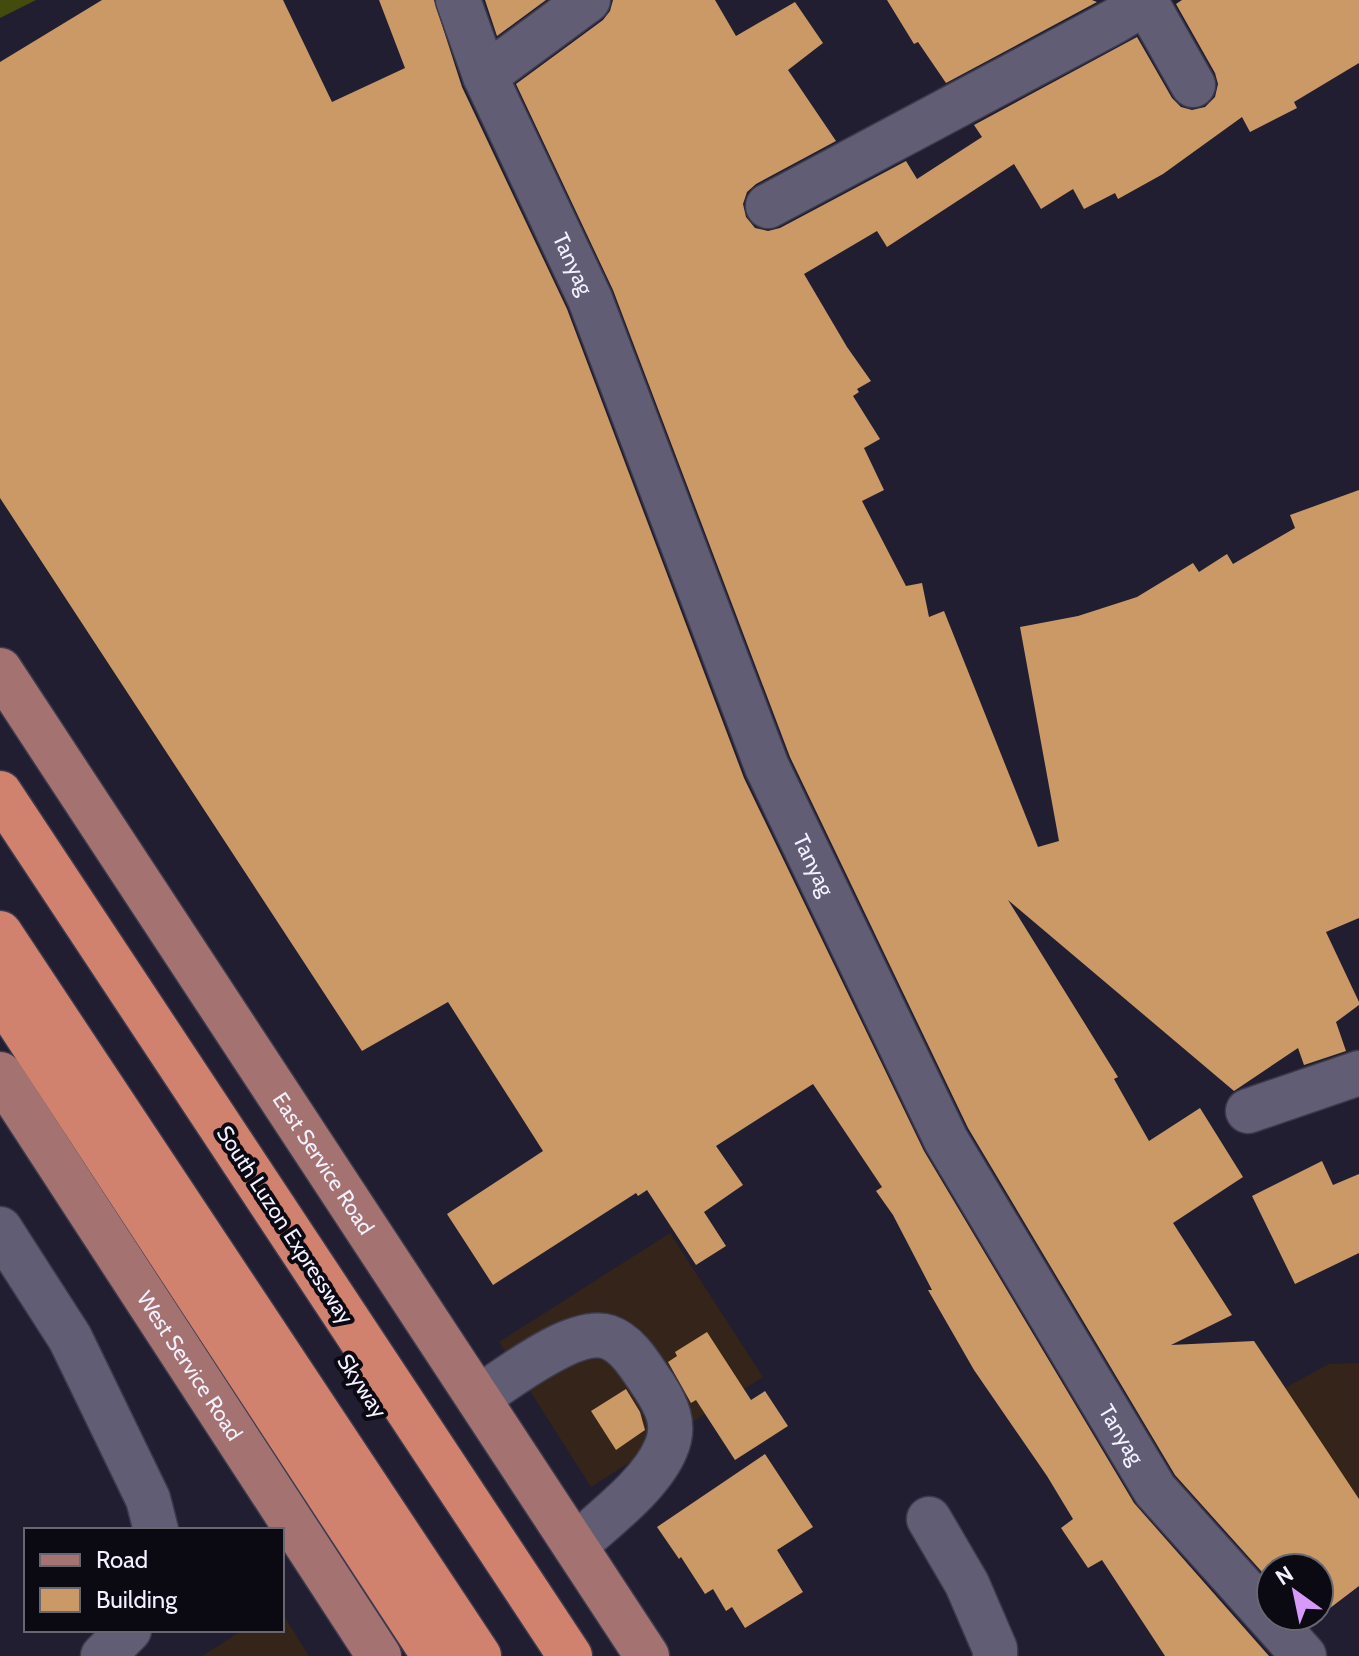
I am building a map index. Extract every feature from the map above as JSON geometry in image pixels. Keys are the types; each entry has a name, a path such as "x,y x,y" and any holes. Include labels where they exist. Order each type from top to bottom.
{"highway":[{"name":"South Luzon Expressway","path":"0,793 570,1656"},
{"name":"Skyway","path":"0,835 539,1656"},
{"path":"0,933 479,1656"},
{"path":"0,994 434,1656"}],"main road":[{"name":"East Service Road","path":"0,670 647,1656"},
{"name":"West Service Road","path":"0,1074 293,1541 379,1656"}],"street":[{"name":"Tanyag","path":"458,0 485,76 590,299 767,767 946,1140 1155,1490 1304,1656"},
{"path":"485,76 588,0"},
{"path":"768,206 1115,21 1145,1 1193,85"},
{"path":"1248,1111 1359,1073"},
{"path":"0,1229 70,1338 148,1499 155,1528"},
{"path":"478,1398 556,1347 576,1339 607,1336 626,1348 656,1389 672,1421 667,1447 652,1473 575,1546"},
{"path":"929,1519 967,1584 995,1649 995,1656"},
{"path":"103,1656 128,1632"}],"shaded area":[{"path":"670,1233 763,1377 591,1487 499,1342"},
{"path":"1359,1363 1359,1527 1257,1403 1329,1364"},
{"path":"284,1616 309,1656 202,1656 240,1632 284,1632"}],"green space":[{"path":"0,0 36,0 0,18"}],"building":[{"path":"102,0 283,0 332,102 405,68 379,0 434,0 462,87 567,309 744,778 924,1151 1134,1503 1269,1656 1165,1656 1102,1560 1088,1568 1061,1528 1073,1519 974,1370 928,1290 932,1290 893,1215 876,1191 882,1187 813,1084 716,1146 743,1185 704,1212 726,1246 696,1265 647,1190 638,1196 636,1193 493,1285 447,1214 543,1151 448,1002 362,1051 0,498 0,62"},
{"path":"485,0 546,0 497,36"},
{"path":"613,0 715,0 736,36 795,2 823,43 788,70 836,141 756,184 747,192 743,204 746,217 755,228 768,231 780,228 906,161 917,179 982,137 974,125 1137,37 1172,98 1181,107 1192,110 1205,107 1215,97 1218,84 1215,73 1176,4 1182,0 1359,0 1359,63 1294,102 1297,108 1250,132 1242,117 1163,174 1118,199 1115,193 1084,209 1073,189 1041,209 1014,164 887,247 877,231 804,274 871,381 857,389 859,392 853,396 880,439 864,448 884,490 862,501 906,586 922,583 929,617 944,611 1038,847 1059,841 1020,627 1078,616 1137,597 1193,563 1199,572 1227,554 1233,564 1295,528 1290,515 1359,490 1359,918 1326,932 1359,1002 1336,1022 1346,1051 1304,1065 1298,1048 1234,1091 1008,900 1118,1077 1114,1079 1149,1141 1200,1108 1243,1177 1173,1223 1232,1315 1171,1345 1254,1341 1359,1499 1359,1586 1335,1604 1335,1552 1255,1552 1255,1564 1175,1475 968,1128 790,757 613,290 516,84 603,20"},
{"path":"887,0 1097,2 946,83 918,42 914,44"},
{"path":"1322,1161 1333,1185 1359,1174 1359,1253 1295,1284 1252,1196"},
{"path":"707,1332 751,1400 765,1391 788,1426 735,1460 696,1400 691,1403 668,1362 677,1356 675,1352"},
{"path":"626,1389 640,1412 645,1430 616,1450 591,1411"},
{"path":"765,1454 813,1527 777,1550 803,1592 745,1628 732,1607 726,1611 713,1589 705,1594 657,1527"}]}
